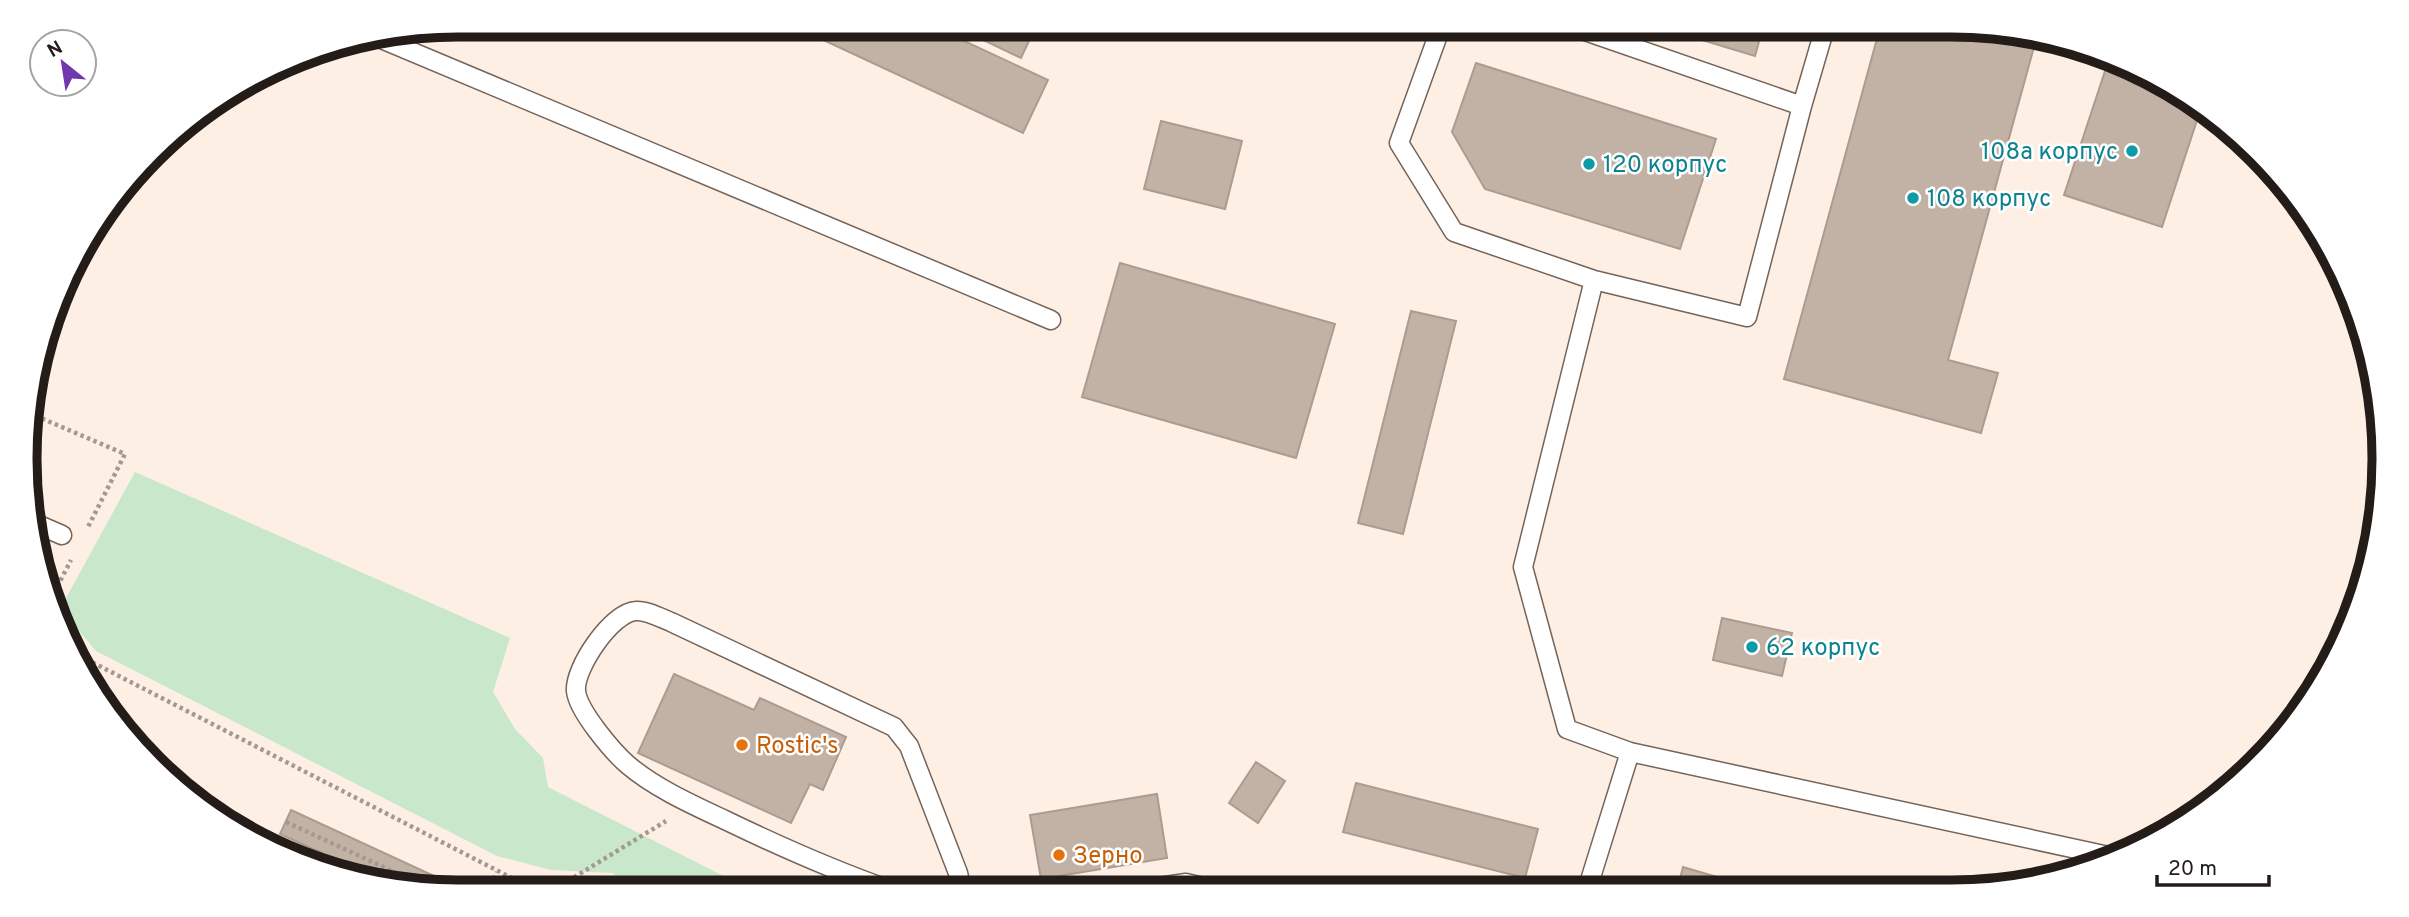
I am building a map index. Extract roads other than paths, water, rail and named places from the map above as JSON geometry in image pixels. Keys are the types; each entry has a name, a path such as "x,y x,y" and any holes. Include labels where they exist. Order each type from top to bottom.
{"lane":[{"path":"1436,37 1399,143 1454,232 1594,280 1747,317 1822,37"},
{"path":"1603,37 1802,106"},
{"path":"390,42 1051,320"},
{"path":"1594,280 1523,567 1567,729 1630,752 2097,854"},
{"path":"42,526 62,535"},
{"path":"862,880 813,863 693,805 631,767 611,750 576,694 577,679 610,623 622,614 638,610 671,622 894,727 908,746 960,880"},
{"path":"1590,880 1630,752"}],"place":[{"name":"108а корпус","path":"2132,151"},
{"name":"120 корпус","path":"1589,164"},
{"name":"108 корпус","path":"1913,198"},
{"name":"62 корпус","path":"1752,647"},
{"name":"Rostic's","path":"742,745"},
{"name":"Зерно","path":"1059,855"}]}
